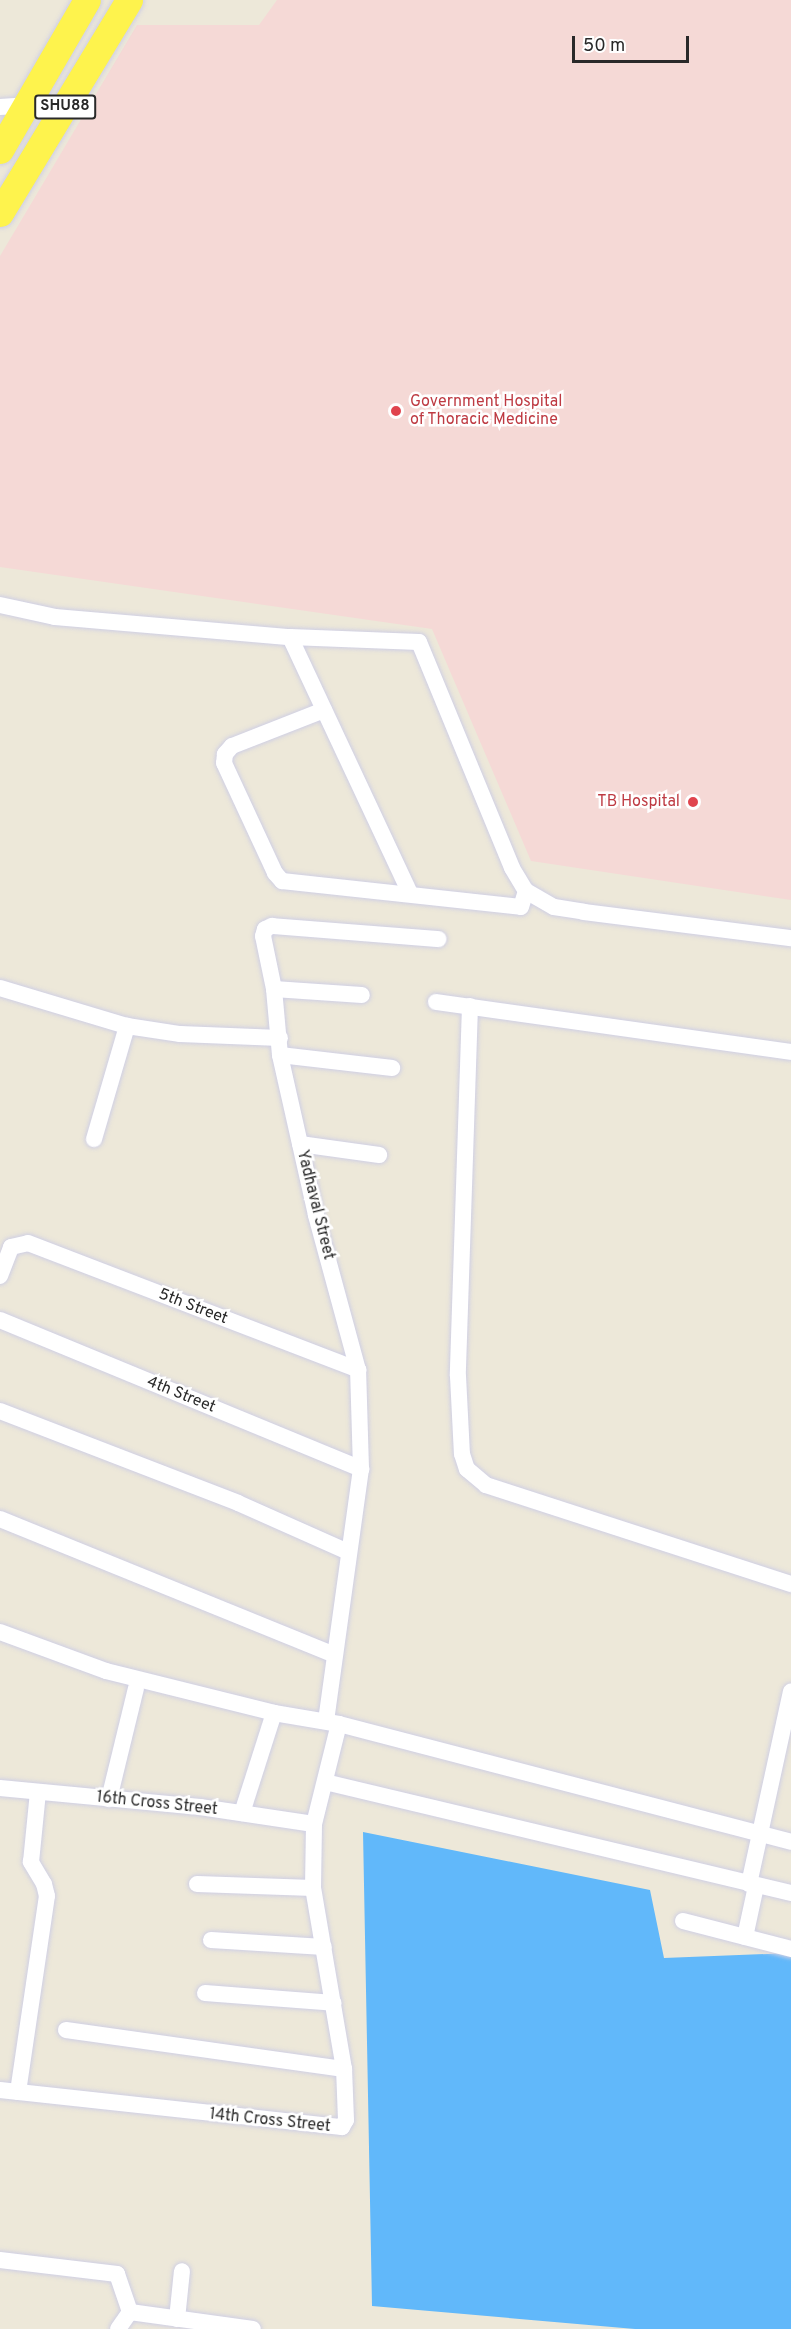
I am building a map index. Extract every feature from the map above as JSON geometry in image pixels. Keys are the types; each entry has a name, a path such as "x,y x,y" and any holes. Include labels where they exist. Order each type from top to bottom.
{"main road":[{"name":"SHU88","path":"0,150 13,106 87,0"},
{"name":"SHU88","path":"0,213 129,0"}],"street":[{"path":"0,605 55,617 290,637 419,642 512,868 526,891 542,902 584,912 791,938"},
{"path":"290,637 410,893"},
{"path":"324,710 232,746 225,754 224,764 275,873 293,885 410,893 520,907 526,891"},
{"name":"Yadhaval Street","path":"348,1552 361,1469 357,1371 280,1055 274,989 263,936 265,929 272,926 438,939"},
{"path":"0,988 127,1026 180,1034 280,1038"},
{"path":"274,989 362,995"},
{"path":"436,1002 791,1052"},
{"path":"470,1006 458,1376 462,1454 467,1470 486,1485 791,1584"},
{"path":"94,1139 127,1026"},
{"path":"280,1055 392,1068"},
{"path":"300,1144 379,1155"},
{"name":"5th Street","path":"0,1276 11,1246 28,1243 357,1371"},
{"name":"4th Street","path":"0,1320 361,1469"},
{"path":"0,1411 238,1503 348,1552"},
{"path":"0,1519 333,1654"},
{"name":"14th Cross Street","path":"0,2090 334,2128 346,2120 345,2069 313,1888 314,1824 325,1782 333,1722 333,1654 348,1552"},
{"path":"0,1632 106,1671 274,1713 333,1722 791,1842"},
{"path":"109,1799 136,1688"},
{"path":"745,1937 759,1834 783,1765 791,1695"},
{"path":"242,1813 274,1713"},
{"path":"325,1782 791,1893"},
{"name":"16th Cross Street","path":"0,1788 242,1813 314,1824"},
{"path":"18,2092 47,1896 44,1884 31,1862 38,1792"},
{"path":"197,1884 313,1888"},
{"path":"683,1922 791,1949"},
{"path":"211,1940 324,1947"},
{"path":"205,1993 334,2003"},
{"path":"66,2030 345,2069"},
{"path":"0,2260 117,2274 130,2313"},
{"path":"177,2319 182,2271"},
{"path":"130,2313 253,2329"},
{"path":"118,2329 130,2313"}],"shaded area":[{"name":"Government Hospital of Thoracic Medicine","path":"277,0 791,0 791,900 531,861 432,629 0,567 0,256 137,25 259,25"}],"water":[{"path":"363,1832 650,1890 664,1958 791,1953 791,2329 635,2329 372,2306"}],"place":[{"name":"Government Hospital of Thoracic Medicine","path":"396,411"},
{"name":"TB Hospital","path":"693,802"}]}
